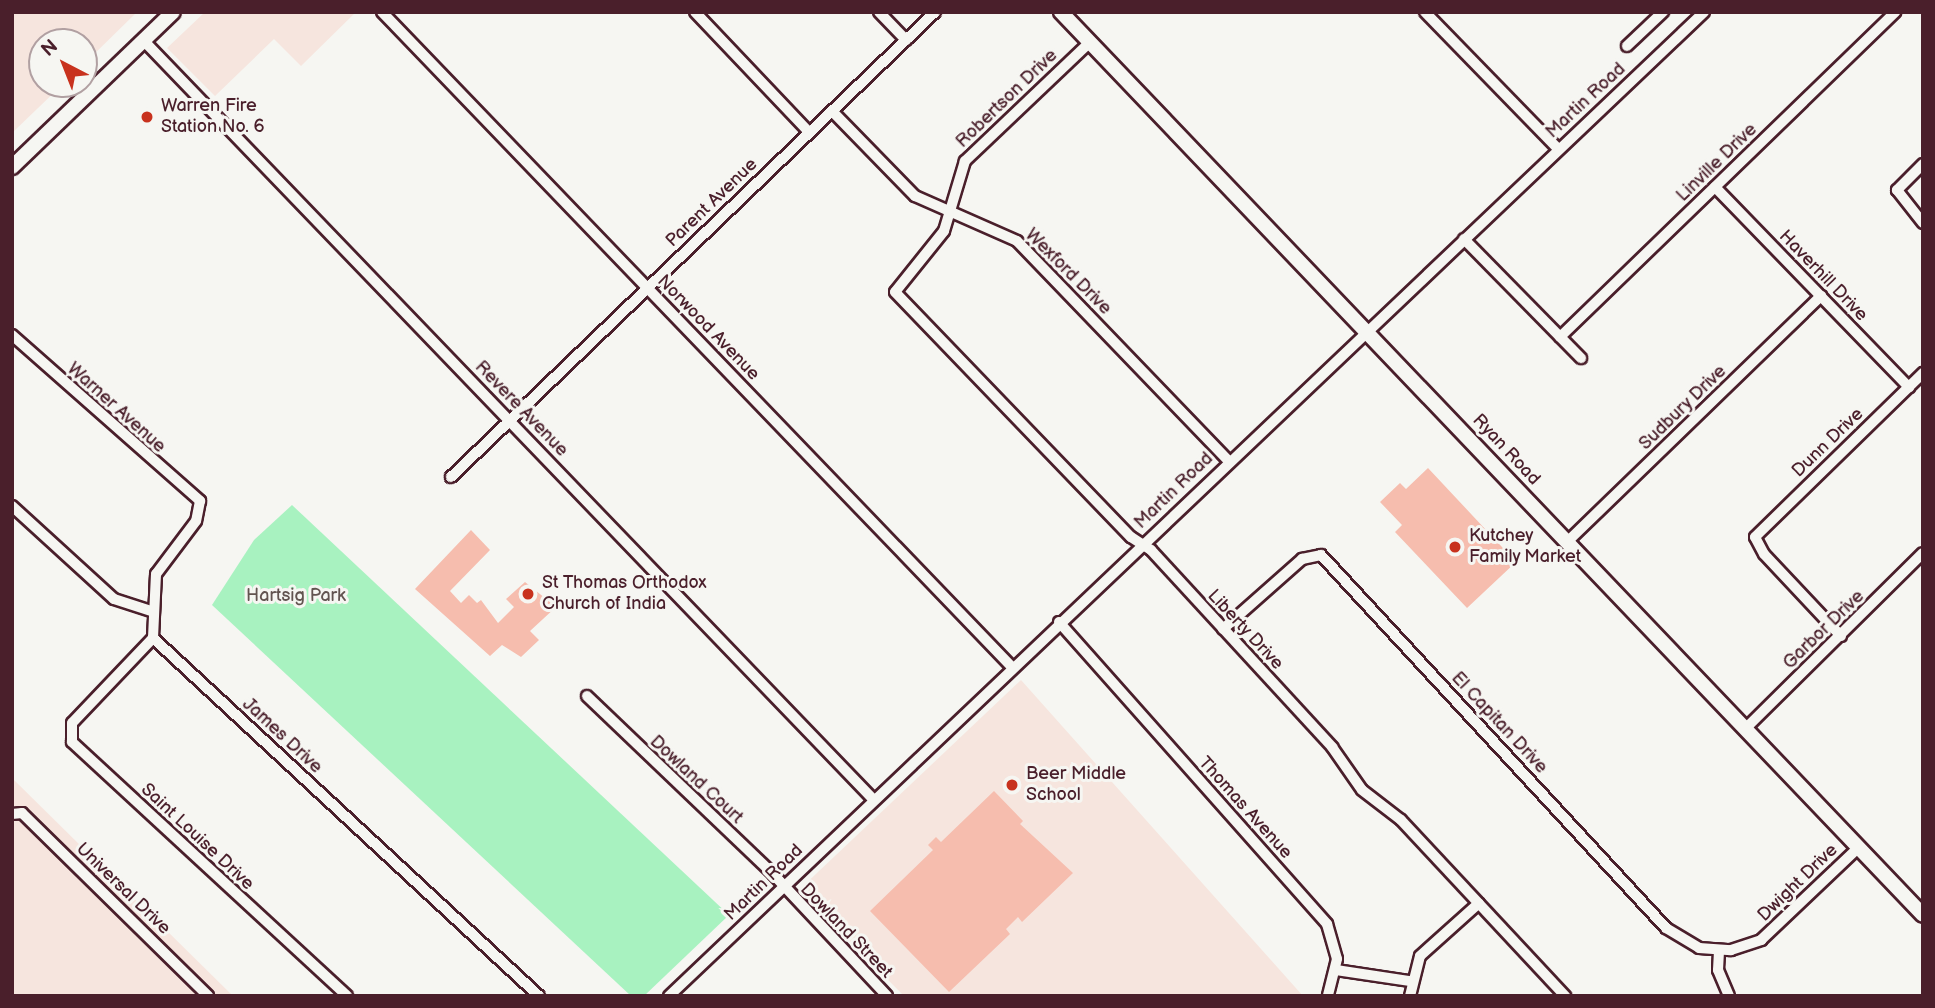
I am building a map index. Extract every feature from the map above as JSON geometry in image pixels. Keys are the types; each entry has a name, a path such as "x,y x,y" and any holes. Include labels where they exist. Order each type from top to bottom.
{"main road":[{"path":"12,167 173,12"},
{"name":"Ryan Road","path":"1061,12 1923,915"}],"street":[{"name":"Norwood Avenue","path":"382,12 1011,666"},
{"path":"695,12 809,132"},
{"path":"878,12 906,40"},
{"name":"Parent Avenue","path":"451,477 935,12"},
{"path":"1425,12 1559,149"},
{"path":"1627,46 1663,12"},
{"name":"Martin Road","path":"669,996 1011,666 1368,332 1704,12"},
{"name":"Linville Drive","path":"1560,337 1895,12"},
{"name":"Revere Avenue","path":"144,41 874,800"},
{"name":"Robertson Drive","path":"895,292 934,248 955,182 978,145 1090,43"},
{"name":"Wexford Drive","path":"832,111 915,195 947,214 1017,241 1229,460"},
{"path":"1923,164 1897,195 1923,223"},
{"name":"Haverhill Drive","path":"1715,187 1909,387"},
{"path":"1465,239 1581,358"},
{"name":"Liberty Drive","path":"895,292 1142,543 1332,747 1362,790 1401,820 1564,996"},
{"name":"Sudbury Drive","path":"1567,542 1821,296"},
{"name":"Warner Avenue","path":"12,335 200,501 196,521 156,574 151,611"},
{"name":"Dunn Drive","path":"1841,636 1764,554 1755,537 1923,373"},
{"path":"12,506 114,600 151,611 153,638"},
{"name":"Garbor Drive","path":"1745,729 1923,553"},
{"name":"El Capitan Drive","path":"1223,629 1302,559 1321,555 1667,928 1690,944 1718,951"},
{"name":"Thomas Avenue","path":"1059,622 1327,924 1337,952 1336,970"},
{"name":"Saint Louise Drive","path":"153,638 72,723 76,747 347,996"},
{"name":"James Drive","path":"153,638 539,996"},
{"name":"Dowland Court","path":"587,696 782,887"},
{"name":"Universal Drive","path":"12,815 23,815 207,996"},
{"name":"Dwight Drive","path":"1718,951 1744,947 1767,935 1859,847"},
{"name":"Dowland Street","path":"782,887 887,996"},
{"path":"1410,996 1410,981 1425,949 1479,903"},
{"path":"1718,951 1718,970 1729,996"},
{"path":"1328,996 1336,970 1410,981"}],"shaded area":[{"path":"12,12 137,12 98,50 98,28 28,28 28,98 48,98 12,133"},
{"path":"205,12 356,12 301,66 274,39 215,96 167,48"},
{"name":"Beer Middle School","path":"1021,680 1303,996 904,996 799,890"},
{"path":"12,778 233,996 12,996"}],"green space":[{"name":"Hartsig Park","path":"292,505 729,915 644,996 631,996 212,605 254,540"}],"building":[{"name":"Kutchey Family Market","path":"1428,468 1516,562 1467,608 1395,532 1402,525 1380,502 1400,483 1406,489"},
{"name":"St Thomas Orthodox Church of India","path":"471,530 490,550 450,591 461,603 469,595 477,603 481,600 498,623 514,607 506,599 525,582 556,607 530,631 539,640 521,657 502,645 490,656 415,589"},
{"name":"Beer Middle School","path":"994,791 1023,821 1020,824 1073,873 1022,922 1018,917 1006,929 1010,934 949,992 870,911 933,850 928,845 936,837 941,842"}],"place":[{"name":"Warren Fire Station No. 6","path":"147,117"},
{"name":"Kutchey Family Market","path":"1455,547"},
{"name":"St Thomas Orthodox Church of India","path":"528,594"},
{"name":"Beer Middle School","path":"1012,785"}]}
